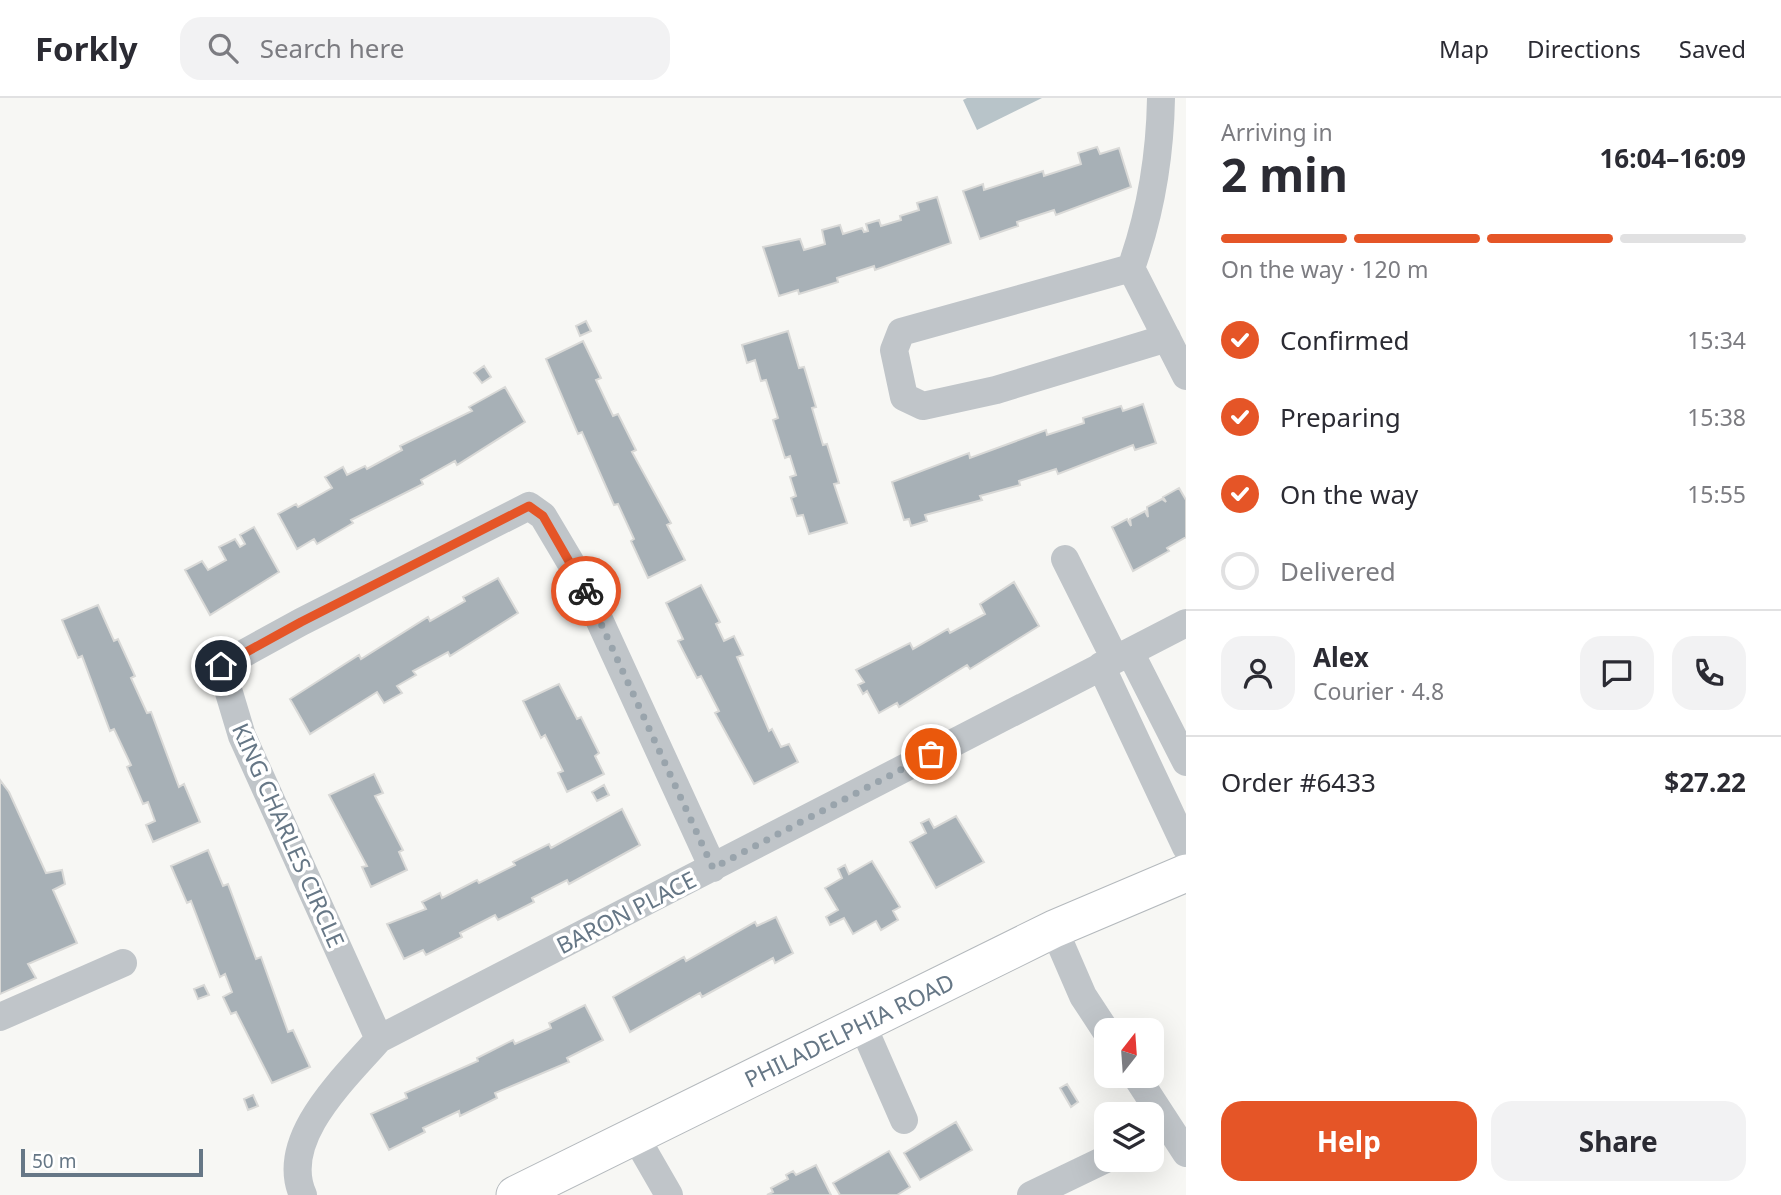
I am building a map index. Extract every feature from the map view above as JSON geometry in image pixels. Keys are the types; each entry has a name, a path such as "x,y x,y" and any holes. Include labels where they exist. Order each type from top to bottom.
{"main road":[{"name":"PHILADELPHIA ROAD","path":"515,1195 1054,929 1186,873"}],"street":[{"path":"1161,98 1157,171 1146,228 1131,268 1186,376"},
{"path":"1131,268 901,332 894,350 904,397 923,406 996,390 1167,338"},
{"name":"KING CHARLES CIRCLE","path":"379,1039 242,736 221,666 301,622 529,506 543,516 581,580 713,868"},
{"path":"1065,559 1115,659 1186,847"},
{"name":"BARON PLACE","path":"303,1195 296,1170 297,1150 307,1130 379,1039 1186,622"},
{"path":"1115,659 1186,762"},
{"path":"1054,929 1083,996 1097,1018"},
{"path":"0,1017 123,963"},
{"path":"862,1024 904,1120"},
{"path":"1164,1135 1186,1153"},
{"path":"635,1136 669,1195"},
{"path":"1031,1195 1094,1165"}],"shaded area":[{"path":"1042,98 977,130 963,100"}],"building":[{"path":"1097,147 1100,154 1119,148 1131,187 1056,215 1054,210 1017,222 1018,226 980,239 963,191 983,184 984,190 1043,171 1044,176 1081,164 1078,153"},
{"path":"937,197 951,243 875,270 874,266 837,278 838,282 799,294 798,290 779,296 763,247 800,239 804,250 825,244 822,230 840,225 843,234 862,228 864,232 868,231 866,224 879,220 881,226 901,220 900,216 919,210 917,203"},
{"path":"586,321 591,331 580,336 576,326"},
{"path":"788,331 799,368 804,367 816,407 812,408 823,445 827,444 839,483 834,484 847,523 809,534 803,515 797,516 791,498 796,496 790,477 796,475 790,456 785,458 773,420 778,418 766,380 761,381 755,360 747,363 742,345"},
{"path":"583,341 601,378 596,380 613,416 618,414 636,450 632,452 671,523 667,525 685,560 648,578 618,504 614,505 582,432 578,434 546,359"},
{"path":"484,366 491,377 482,383 474,373"},
{"path":"505,387 525,422 457,465 455,461 421,480 423,484 351,520 353,523 317,544 314,539 297,549 278,514 296,504 298,507 332,488 325,477 343,467 347,475 365,466 367,469 402,450 400,446 472,411 469,407"},
{"path":"1143,404 1156,443 1135,450 1133,445 1058,474 1056,469 1019,481 1020,485 980,496 982,500 925,515 927,521 911,526 909,519 904,520 892,482 969,453 970,458 1046,430 1047,435 1084,423 1083,418 1121,406 1123,411"},
{"path":"1179,488 1186,500 1186,537 1167,548 1169,551 1133,571 1112,527 1127,519 1131,526 1130,519 1145,511 1148,517 1147,507 1162,499 1166,502 1163,497"},
{"path":"254,527 279,572 210,615 185,570 202,561 208,570 226,560 219,547 235,539 240,547 245,544 240,535"},
{"path":"498,578 518,613 450,656 448,652 413,671 416,675 397,686 402,693 384,703 377,692 310,734 290,699 359,655 361,659 428,617 430,621 465,601 463,597"},
{"path":"1014,582 1039,626 970,669 967,665 899,707 897,703 879,713 867,691 863,694 858,685 864,682 856,670 910,643 913,649 948,629 950,633 985,614 980,604"},
{"path":"701,585 720,622 716,624 724,641 734,636 743,655 737,657 769,731 772,729 781,747 789,744 798,762 754,784 715,713 719,711 701,676 697,678 678,641 683,639 666,603"},
{"path":"98,605 114,641 118,639 135,676 131,678 147,713 151,712 179,787 184,784 200,822 153,842 146,825 155,821 148,802 143,804 127,767 131,765 114,729 110,731 82,656 78,658 62,620"},
{"path":"559,684 577,719 581,717 599,753 595,756 604,774 567,792 558,773 563,771 545,735 541,738 523,701"},
{"path":"374,774 383,793 375,796 403,850 399,852 407,870 371,887 362,867 367,866 329,795"},
{"path":"0,780 9,792 46,873 62,870 65,884 53,890 77,943 28,964 36,978 0,994"},
{"path":"604,785 609,795 597,801 592,792"},
{"path":"622,809 640,845 569,884 567,880 532,898 534,902 498,920 495,915 460,933 462,937 426,955 423,950 404,959 387,924 426,909 422,902 440,893 442,898 477,880 479,883 515,865 513,862 549,844 551,848"},
{"path":"956,816 984,862 936,888 910,842 926,833 921,823 929,819 934,828"},
{"path":"208,850 223,886 228,884 256,959 261,957 288,1032 293,1030 310,1067 272,1083 236,1012 231,1014 223,997 232,992 225,974 220,977 191,901 187,903 171,866"},
{"path":"872,861 900,907 893,911 898,920 881,930 876,921 853,934 844,918 830,925 826,917 838,910 825,888 842,878 838,869 845,865 849,874"},
{"path":"776,917 793,953 775,963 773,958 702,997 700,993 630,1032 613,997 684,957 686,961 755,922 757,926"},
{"path":"204,985 209,995 198,999 194,989"},
{"path":"585,1005 603,1040 567,1058 569,1062 495,1093 497,1098 460,1116 459,1111 423,1128 425,1132 389,1150 371,1114 407,1098 405,1093 478,1061 477,1058 513,1040 515,1044 551,1028 549,1023"},
{"path":"1067,1084 1078,1102 1071,1107 1060,1088"},
{"path":"253,1095 258,1106 248,1110 244,1099"},
{"path":"956,1122 972,1150 920,1180 904,1153"},
{"path":"889,1151 910,1187 897,1195 840,1195 833,1183"},
{"path":"816,1165 831,1195 767,1195 773,1192 771,1188 788,1179 786,1175 793,1171 796,1175"}],"way so far":[{"path":"586,591 713,868 931,754"}],"route":[{"path":"221,666 301,622 529,506 543,516 586,591"}]}
